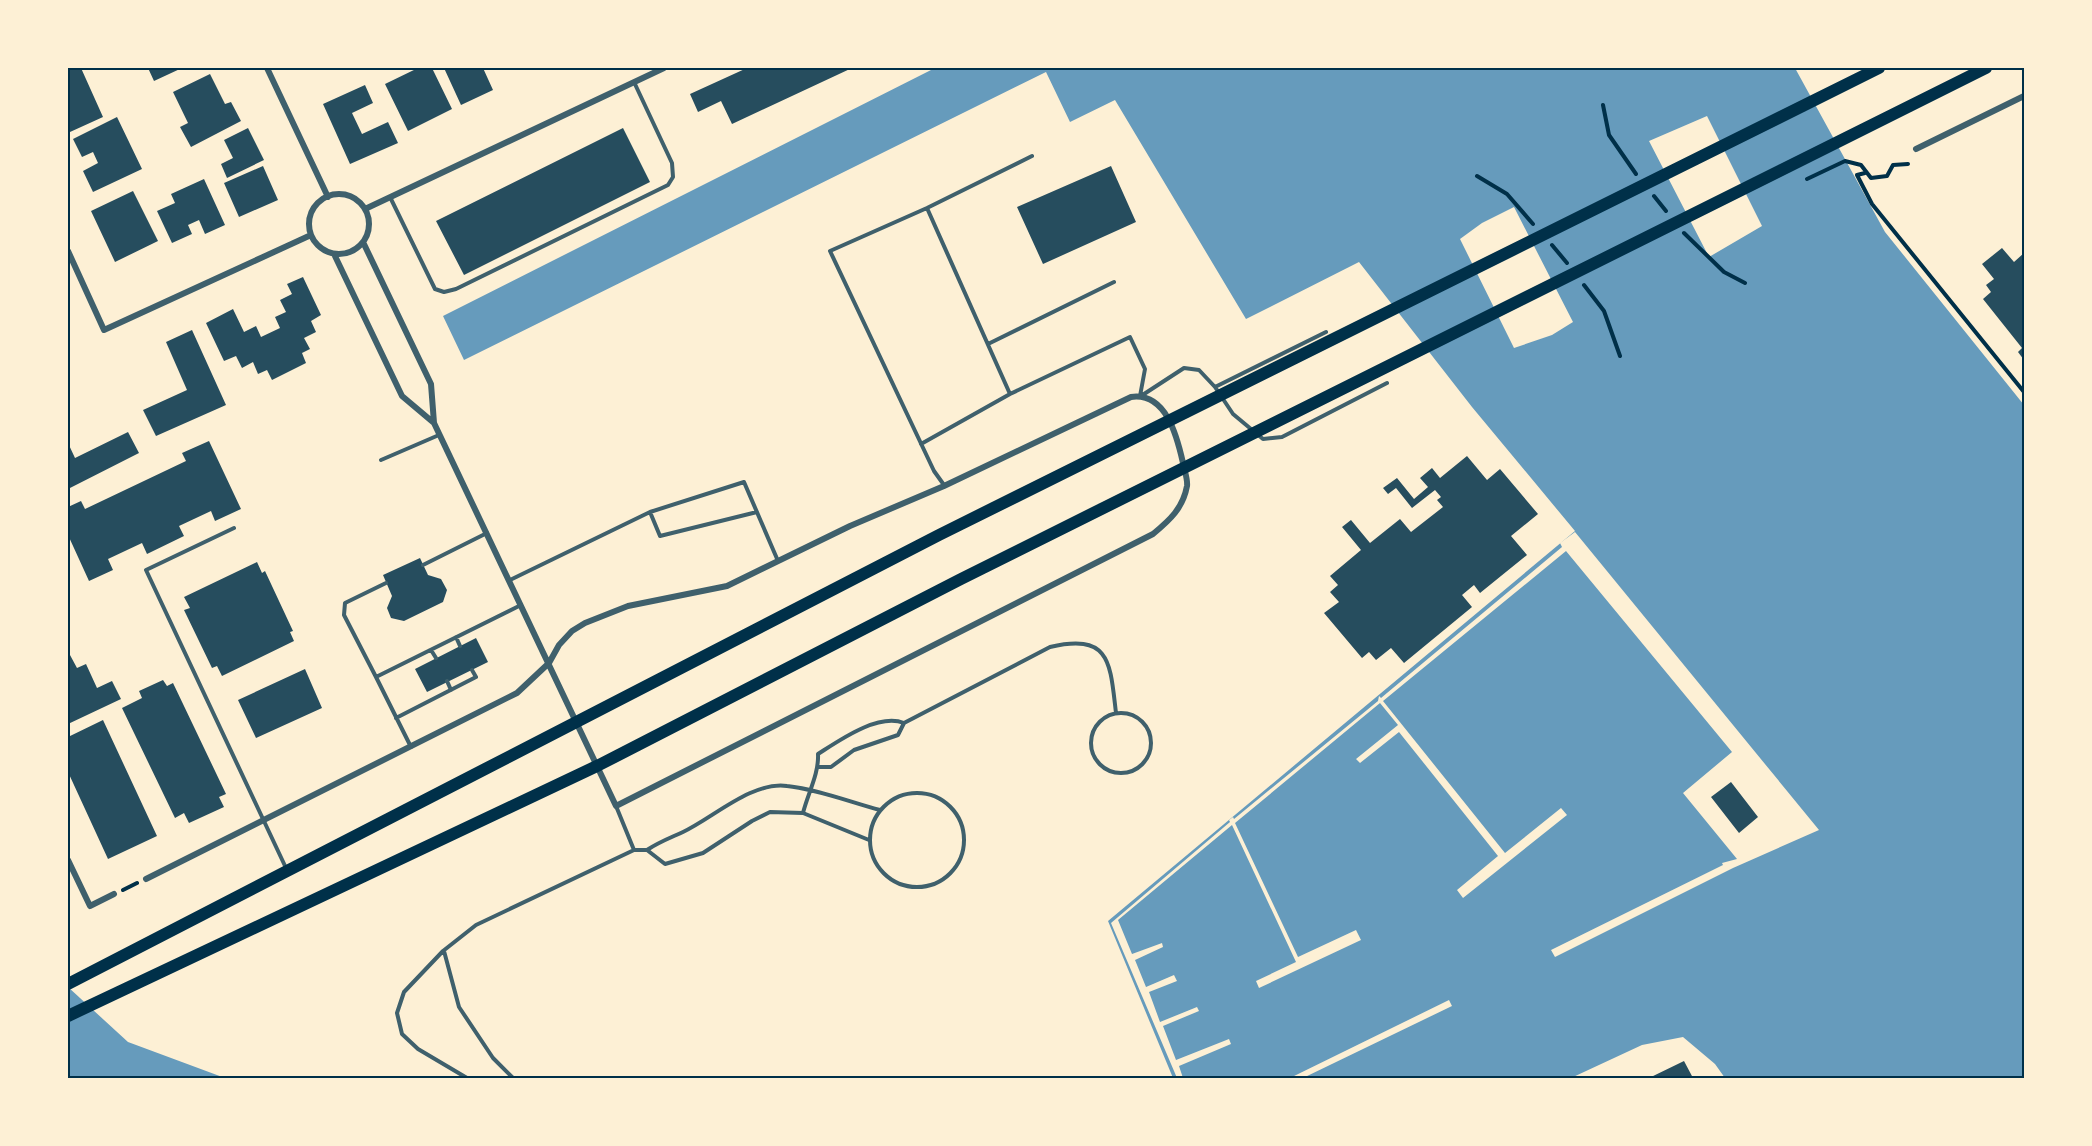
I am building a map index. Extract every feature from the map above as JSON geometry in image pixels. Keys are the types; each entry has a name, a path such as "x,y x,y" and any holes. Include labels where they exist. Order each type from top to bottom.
{"main road":[{"path":"71,982 579,723 939,535 1879,68"},
{"path":"68,1016 599,765 961,579 1986,68"}],"street":[{"path":"267,68 328,197"},
{"path":"365,208 664,68"},
{"path":"1916,150 2025,96"},
{"path":"336,195 352,197 365,208 369,226 363,242 351,252 334,254 320,248 311,235 310,217 320,202 328,197 336,195"},
{"path":"68,251 104,330 311,235"},
{"path":"363,242 431,384 434,423"},
{"path":"146,879 517,693 549,663 559,645 572,631 585,623 628,606 727,586 850,526 944,486 1131,397 1149,398 1165,412 1179,444 1187,484 1177,514 1153,534 616,806 599,765 549,663 440,434 434,423 402,396 334,254"},
{"path":"68,860 90,906 114,894"}],"lane":[{"path":"390,197 435,289 444,292 456,289 668,185 674,177 672,163 634,82"},
{"path":"944,486 921,444 830,251 927,208 1032,156"},
{"path":"927,208 1010,394"},
{"path":"988,344 1114,282"},
{"path":"1215,387 1326,332"},
{"path":"921,444 1010,394 1130,337 1145,369 1140,396"},
{"path":"1140,396 1184,368 1199,370 1215,387 1233,414 1263,439 1282,436 1388,383"},
{"path":"381,460 440,434"},
{"path":"510,580 650,512 744,482 778,562"},
{"path":"650,512 660,536 757,512"},
{"path":"234,528 146,570 287,871"},
{"path":"423,565 488,533"},
{"path":"386,583 345,603 344,615 411,747"},
{"path":"376,677 522,604"},
{"path":"456,637 460,646"},
{"path":"819,767 831,767 854,750 898,735 904,723 1050,647 1076,641 1094,646 1106,657 1116,713"},
{"path":"431,650 436,658"},
{"path":"396,718 476,677 472,670"},
{"path":"447,681 451,690"},
{"path":"1116,713 1136,717 1144,724 1152,742 1145,762 1128,773 1118,773 1100,766 1091,749 1091,739 1099,722 1116,713"},
{"path":"803,813 808,791 819,767 818,754 839,741 874,725 895,720 904,723"},
{"path":"467,1078 418,1049 402,1034 397,1013 404,992 443,951 476,925 634,850 647,850 664,838 682,833 706,819 731,801 757,791 785,785 880,810"},
{"path":"921,793 937,797 950,805 959,818 964,832 964,848 958,863 949,875 936,884 921,887 905,886 891,880 879,869 872,855 869,840 872,824 880,810 891,800 906,794 921,793"},
{"path":"616,806 634,850"},
{"path":"647,850 665,864 703,853 770,812 803,813 869,840"},
{"path":"443,951 459,1007 493,1058 513,1078"}],"path":[{"path":"1603,105 1609,135 1638,176"},
{"path":"1808,179 1845,161 1861,165 1871,178 1887,176 1893,165 1908,164"},
{"path":"1865,173 1857,175 1872,204 2025,392"},
{"path":"1477,176 1507,194 1535,225"},
{"path":"1652,194 1672,219"},
{"path":"1679,227 1707,259 1724,272 1745,283"},
{"path":"1549,241 1570,267"},
{"path":"1578,276 1604,311 1620,356"},
{"path":"114,894 146,879"}],"water":[{"path":"935,68 1795,68 1885,232 2024,405 2024,1078 1725,1078 1715,1064 1683,1037 1642,1045 1571,1078 1173,1078 1108,921 1575,531 1472,407 1359,262 1246,319 1115,100 1070,122 1046,72 464,360 443,316"},
{"path":"68,987 128,1042 225,1078 68,1078"}],"pier":[{"path":"1707,116 1762,226 1709,257 1649,141"},
{"path":"1514,207 1573,322 1552,335 1514,348 1460,239 1482,223"},
{"path":"1575,532 1819,830 1733,868 1555,957 1551,950 1723,865 1722,863 1737,859 1683,793 1732,752 1566,551 1383,701 1505,853 1561,808 1567,815 1463,898 1457,890 1498,856 1399,732 1360,763 1356,759 1398,725 1380,703 1235,823 1298,957 1356,930 1361,940 1259,988 1256,981 1296,962 1232,825 1118,920 1132,954 1162,943 1163,947 1135,960 1146,987 1174,975 1177,981 1149,992 1160,1022 1197,1007 1199,1011 1163,1026 1176,1060 1229,1039 1231,1044 1179,1066 1183,1078 1177,1078 1111,923 1230,822 1229,820 1233,817 1234,819 1378,701 1379,696 1381,698 1562,547 1560,543"},
{"path":"1449,1000 1452,1006 1303,1078 1290,1078"}],"building":[{"path":"81,68 103,117 70,132 68,70"},
{"path":"148,68 182,68 154,81"},
{"path":"418,68 432,68 452,109 408,131 385,84"},
{"path":"444,68 483,68 493,90 461,105"},
{"path":"747,68 852,68 732,124 721,101 698,112 690,94"},
{"path":"210,74 225,104 231,102 241,121 191,147 180,127 188,123 173,92"},
{"path":"365,85 373,103 352,113 362,134 388,122 398,143 350,164 323,104"},
{"path":"117,117 142,169 93,192 83,171 98,163 93,152 82,157 73,139"},
{"path":"248,128 264,160 227,178 221,164 233,158 224,140"},
{"path":"623,128 650,182 464,275 436,221"},
{"path":"263,166 278,200 239,217 224,183"},
{"path":"1111,166 1136,222 1043,264 1017,207"},
{"path":"204,179 225,225 205,234 199,220 188,225 192,234 172,243 157,211 175,203 171,194"},
{"path":"133,191 158,241 115,262 91,211"},
{"path":"2002,248 2014,262 2024,253 2024,360 2018,352 2022,348 1983,299 1991,292 1986,285 1994,279 1982,264"},
{"path":"303,277 321,315 311,321 316,332 304,338 310,349 302,353 306,363 272,380 267,370 258,374 253,362 242,368 236,356 224,361 206,323 233,309 244,332 256,326 261,337 280,328 275,317 286,312 280,300 292,294 287,284"},
{"path":"192,330 226,405 156,436 143,410 187,390 166,342"},
{"path":"128,432 139,453 68,489 68,443 75,458"},
{"path":"209,441 241,509 215,521 211,511 179,526 184,536 147,554 142,543 108,559 113,570 89,581 68,535 68,507 81,501 85,509 186,461 182,453"},
{"path":"1467,456 1487,480 1500,469 1538,514 1511,536 1527,555 1480,593 1474,585 1462,595 1472,607 1404,663 1391,648 1376,660 1369,652 1362,658 1324,613 1339,602 1330,592 1338,585 1330,576 1361,550 1342,527 1351,520 1370,543 1400,519 1411,532 1443,507 1437,500 1441,497 1435,490 1412,508 1396,488 1388,494 1383,488 1397,478 1414,499 1428,487 1420,478 1432,468 1440,478"},
{"path":"420,558 428,575 441,579 447,590 443,602 404,621 391,618 387,608 392,596 383,575"},
{"path":"257,562 262,573 265,571 293,631 290,632 294,641 222,676 217,666 212,668 184,610 190,608 184,597"},
{"path":"476,638 488,662 427,692 415,669"},
{"path":"70,655 77,668 86,664 97,688 112,681 121,699 68,724 68,656"},
{"path":"305,669 322,708 256,738 238,700"},
{"path":"163,680 167,686 173,683 226,794 219,797 224,807 189,823 184,813 175,818 122,708 142,698 139,691"},
{"path":"103,720 157,836 108,859 68,772 68,737"},
{"path":"1731,782 1758,817 1739,833 1711,797"},
{"path":"1684,1061 1693,1078 1649,1078"}]}
